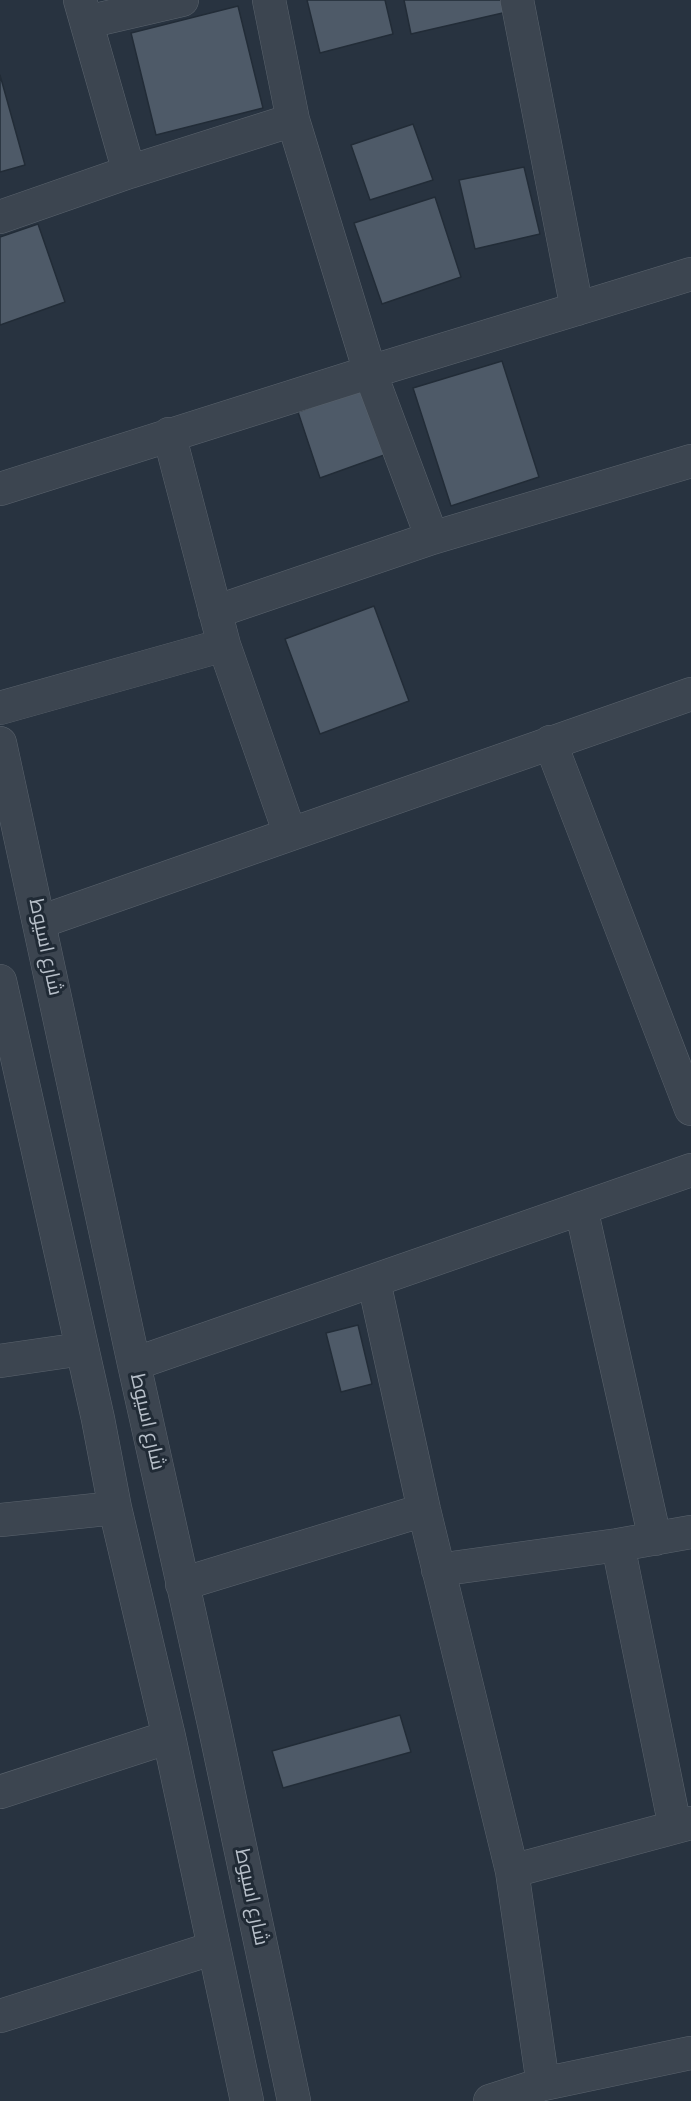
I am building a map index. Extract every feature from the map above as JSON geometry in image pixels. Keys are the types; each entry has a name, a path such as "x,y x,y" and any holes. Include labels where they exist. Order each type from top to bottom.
{"street":[{"path":"129,172 83,11 182,0"},
{"path":"269,0 292,120 370,372 432,538"},
{"path":"517,0 577,309"},
{"path":"0,217 129,172 292,120"},
{"path":"0,489 169,434 691,274"},
{"path":"169,434 224,645 290,834"},
{"path":"215,612 432,538 691,461"},
{"path":"0,708 224,645"},
{"path":"40,922 691,694"},
{"path":"550,742 691,1109"},
{"name":"شارع اسيوط","path":"0,743 294,2101"},
{"path":"0,981 13,1096 82,1349 115,1508 169,1737 247,2101"},
{"path":"134,1364 691,1170"},
{"path":"581,1208 655,1539"},
{"path":"374,1282 438,1570 512,1871 543,2084"},
{"path":"0,1361 82,1349"},
{"path":"0,1520 115,1508"},
{"path":"182,1584 424,1510"},
{"path":"438,1570 618,1545 691,1532"},
{"path":"512,1871 683,1825 618,1545"},
{"path":"0,1792 169,1737"},
{"path":"0,2016 214,1948"},
{"path":"490,2101 543,2084 691,2053"}],"building":[{"path":"307,0 385,0 393,34 320,53"},
{"path":"404,0 504,0 507,12 411,34"},
{"path":"238,6 263,108 156,135 131,33"},
{"path":"0,75 25,165 0,172"},
{"path":"413,124 433,180 370,200 351,145"},
{"path":"524,167 540,234 475,249 459,180"},
{"path":"435,197 461,277 382,304 354,223"},
{"path":"38,224 65,302 0,325 0,237"},
{"path":"502,361 539,477 451,506 413,388"},
{"path":"366,387 387,454 320,478 298,412"},
{"path":"374,606 409,701 320,734 285,639"},
{"path":"358,1325 372,1384 341,1392 326,1333"},
{"path":"400,1715 411,1752 283,1788 272,1751"}]}
